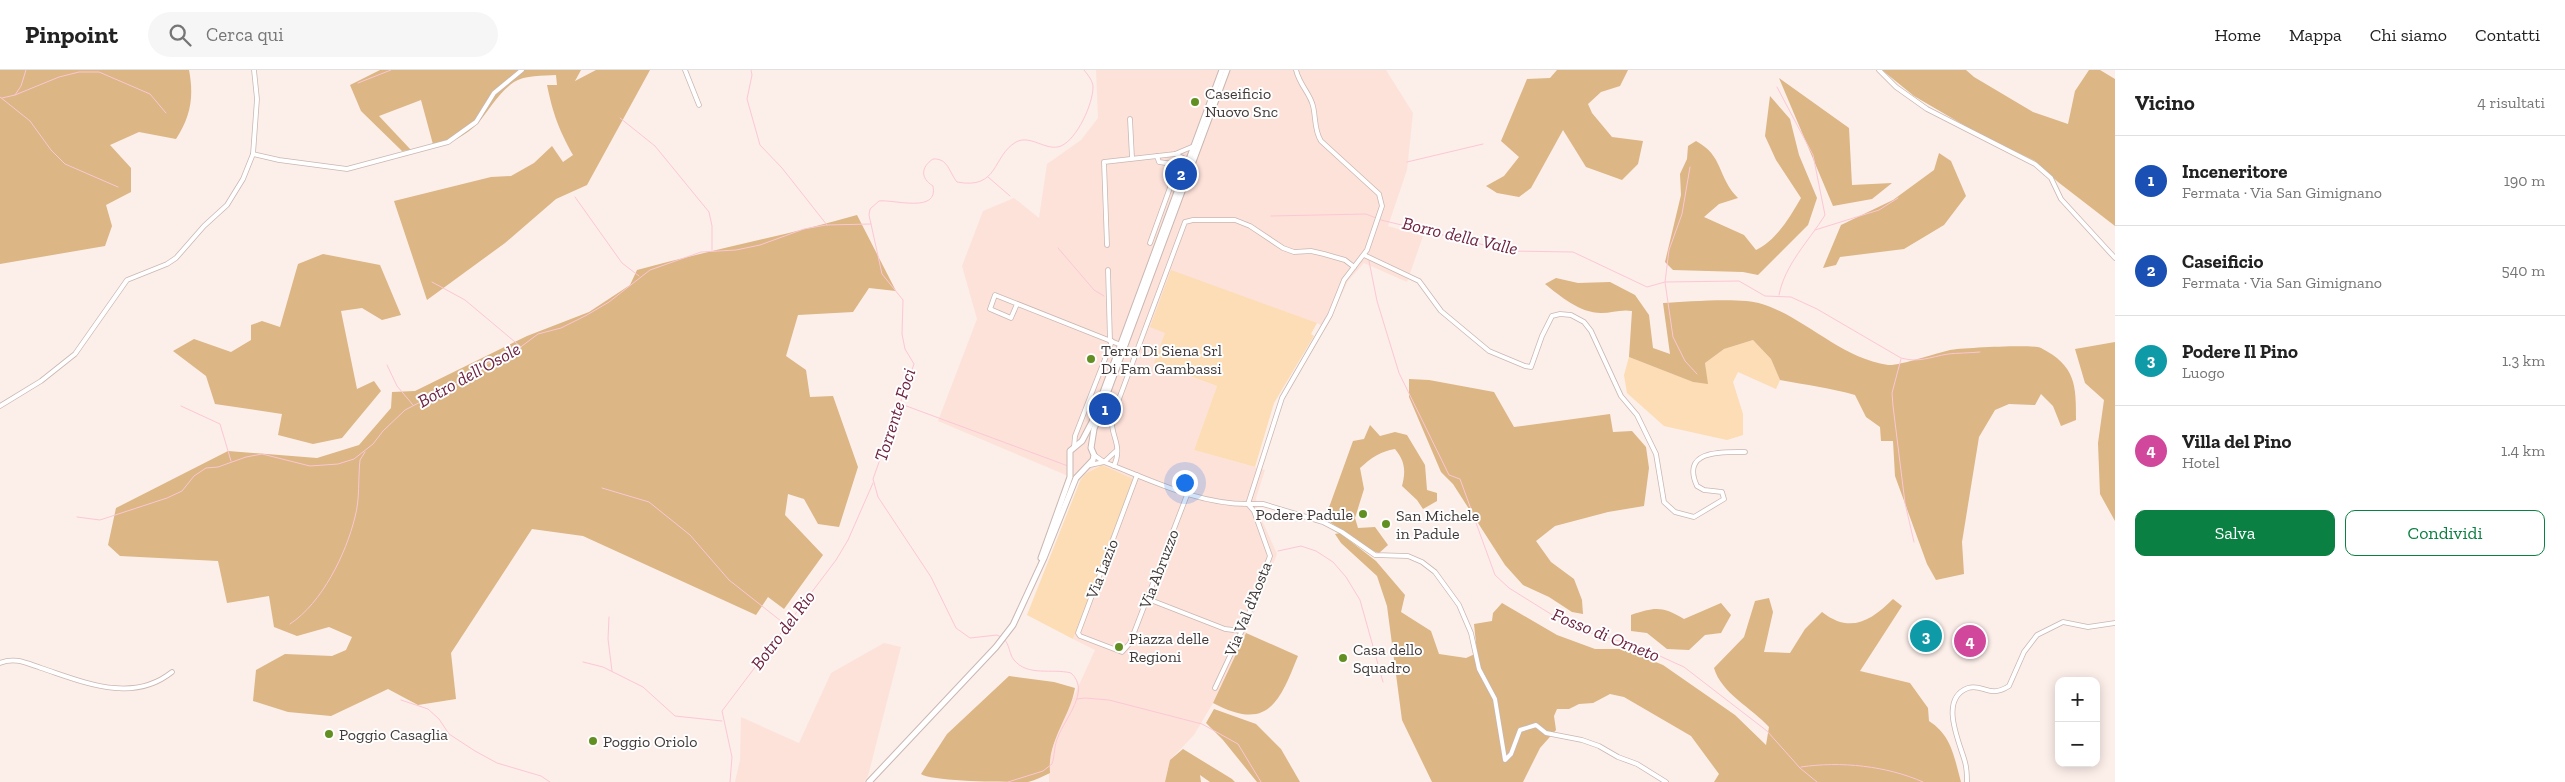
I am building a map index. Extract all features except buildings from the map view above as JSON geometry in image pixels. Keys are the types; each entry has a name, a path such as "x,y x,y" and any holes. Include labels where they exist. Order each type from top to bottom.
{"main road":[{"path":"1030,592 1070,477 1072,462 1070,454 1074,447 1080,444 1090,428 1222,70"},
{"path":"868,782 998,645 1009,631 1030,592 1075,481 1094,454 1091,448 1094,429 1227,70"},
{"path":"1080,444 1091,448"},
{"path":"1072,462 1078,468 1087,466"}],"street":[{"path":"0,406 41,380 75,354 128,280 167,264 176,258 204,226 227,205 243,180 253,154 257,99 254,70"},
{"path":"253,154 279,160 347,169 448,142 476,122 494,93 522,70"},
{"path":"685,70 699,105"},
{"path":"1248,504 1280,401 1330,315 1344,280 1364,255 1377,223 1382,203 1381,196 1329,150 1319,138 1312,103 1302,87 1296,70"},
{"path":"1879,70 1896,87 1928,109 2035,164 2051,178 2061,199 2115,258"},
{"path":"1130,119 1132,158"},
{"path":"1107,245 1104,163 1108,160 1175,154 1194,146"},
{"path":"1175,154 1183,158 1188,165"},
{"path":"1150,243 1176,171 1172,163 1158,161 1157,156"},
{"path":"1113,465 1118,448 1112,428 1113,415 1185,222 1190,220 1222,219 1240,222 1283,248 1295,252 1317,252 1345,260 1354,267"},
{"path":"1364,255 1418,281 1441,311 1489,351 1525,366 1531,367 1542,336 1552,316 1560,314 1584,322 1602,351 1621,396 1642,424 1656,454 1662,497 1675,512 1694,517 1724,499 1722,492 1704,490 1697,486 1694,474 1702,457 1709,453 1745,452"},
{"path":"1074,447 1075,436 1111,341 1108,270"},
{"path":"1017,304 1011,318 990,309 995,295 1121,344"},
{"path":"1094,454 1104,462 1187,495 1224,503 1266,505 1333,526 1375,555 1408,556 1422,562 1448,587 1462,611 1471,633 1479,669 1495,699 1502,736 1503,758 1508,759 1518,734 1524,728 1536,725 1546,732 1599,746 1618,758 1637,764 1666,782"},
{"path":"1087,466 1115,457"},
{"path":"1115,457 1123,469"},
{"name":"Via Lazio","path":"1130,643 1121,652 1078,634 1138,475"},
{"name":"Via Abruzzo","path":"1130,643 1187,495"},
{"name":"Via Val d'Aosta","path":"1214,688 1242,632 1270,555 1254,511 1248,504"},
{"path":"1148,600 1225,629 1242,632"},
{"path":"1967,782 1966,763 1953,731 1955,705 1962,692 1972,687 1997,692 2010,686 2029,643 2037,635 2063,622 2088,627 2115,623"},
{"path":"0,663 17,660 91,684 121,689 144,686 161,681 172,672"}],"shaded area":[{"path":"0,70 189,70 190,106 185,122 176,139 139,132 110,145 131,168 131,192 106,205 112,226 105,246 0,264"},
{"path":"380,70 581,70 575,81 596,70 650,70 587,185 556,199 505,243 427,300 394,201 491,177 511,176 534,163 552,146 563,162 573,155 557,122 547,85 557,85 556,75 529,77 514,82 499,96 473,128 458,138 434,148 421,100 379,116 411,150 402,151 361,111 350,85"},
{"path":"1096,70 1386,70 1413,113 1407,170 1388,226 1423,236 1407,282 1364,263 1348,281 1326,328 1317,323 1150,326 1166,333 1155,364 1217,386 1194,450 1265,470 1256,498 1257,509 1277,554 1246,633 1213,703 1194,735 1170,760 1165,782 1049,782 1049,762 1057,733 1095,650 1073,639 1133,479 1099,466 1085,474 1080,481 938,421 977,319 962,266 983,211 1014,198 1039,218 1047,164 1081,140 1098,118"},
{"path":"1557,70 1628,70 1620,86 1601,92 1588,104 1592,113 1612,137 1643,141 1638,164 1622,180 1586,167 1563,130 1531,188 1519,197 1497,193 1486,186 1504,176 1519,157 1501,141 1527,79 1550,78"},
{"path":"1882,70 1966,70 1974,77 2033,112 2068,124 2075,91 2089,70 2100,70 2115,79 2115,226 2058,182 2035,161 1979,134 1914,96"},
{"path":"1779,78 1849,128 1852,185 1892,183 1872,199 1833,206"},
{"path":"1770,96 1790,119 1799,155 1817,198 1808,225 1758,275 1743,272 1673,270 1665,262 1681,195 1680,174 1687,159 1688,146 1696,141 1711,153 1731,190 1738,198 1719,204 1704,217 1744,235 1756,250 1776,235 1801,198 1776,160 1765,136"},
{"path":"1939,153 1951,161 1966,196 1944,225 1904,249 1840,257 1836,265 1823,268 1841,225 1893,200 1934,170"},
{"path":"857,215 896,291 869,288 853,312 798,315 786,356 806,370 810,397 833,396 858,467 839,527 818,524 804,499 788,494 785,515 823,555 784,609 768,597 756,615 583,536 532,529 451,653 456,699 418,705 388,689 331,716 288,712 253,701 256,670 285,654 332,656 346,650 352,637 329,627 297,636 274,627 269,596 227,603 218,561 120,556 108,545 116,508 228,451 317,458 359,445 391,408 392,392 415,391 527,336 589,312 630,285 637,270"},
{"path":"323,254 380,265 401,315 382,320 362,308 341,311 357,389 374,381 381,391 342,438 313,444 278,435 282,414 215,404 206,376 173,351 194,339 231,352 251,340 251,325 262,321 280,327 298,264"},
{"path":"1171,270 1317,323 1311,334 1314,336 1274,403 1255,467 1194,450 1217,386 1154,363 1165,333 1150,327"},
{"path":"1556,278 1578,283 1610,282 1635,295 1649,315 1653,348 1670,354 1663,303 1714,300 1762,304 1793,318 1854,354 1888,365 1900,364 1957,349 2012,346 2041,348 2061,362 2072,378 2076,420 2061,426 2053,406 2041,394 2035,405 2009,404 1995,410 1979,437 1962,542 1964,574 1936,580 1927,564 1895,476 1893,441 1881,441 1880,427 1866,417 1855,395 1828,388 1780,380 1771,359 1753,340 1724,349 1705,363 1708,384 1693,382 1629,357 1632,311 1624,310 1601,313 1578,307 1545,284"},
{"path":"1753,340 1771,359 1780,380 1776,389 1738,372 1733,382 1743,414 1743,435 1727,440 1664,426 1627,393 1624,375 1629,357 1693,382 1707,383 1705,363 1724,349"},
{"path":"2115,342 2115,521 2100,494 2098,443 2104,400 2085,383 2075,349"},
{"path":"1409,379 1429,380 1494,392 1514,427 1610,414 1613,432 1632,431 1646,447 1649,468 1644,506 1608,512 1555,526 1536,541 1551,562 1574,579 1582,600 1583,614 1572,612 1549,597 1523,585 1505,565 1453,484 1441,472 1409,397"},
{"path":"1370,425 1380,436 1395,432 1407,435 1425,465 1427,490 1437,493 1437,501 1423,509 1417,500 1402,486 1404,466 1395,449 1385,451 1360,468 1364,489 1355,518 1358,528 1375,527 1388,545 1379,553 1373,551 1330,522 1327,513 1353,441 1364,439"},
{"path":"1102,465 1133,479 1073,639 1027,615 1080,481 1085,474"},
{"path":"1340,533 1376,561 1405,595 1401,612 1431,631 1439,654 1466,658 1477,653 1474,624 1492,621 1493,613 1502,603 1557,635 1595,649 1624,649 1663,665 1735,715 1766,745 1769,727 1730,693 1723,685 1714,668 1744,637 1755,601 1769,598 1773,612 1764,652 1790,653 1805,629 1822,612 1832,619 1842,622 1860,622 1877,613 1893,599 1902,606 1860,671 1910,683 1928,708 1929,721 1943,733 1947,740 1954,756 1961,782 1714,782 1719,774 1691,736 1624,697 1610,694 1593,703 1579,704 1569,709 1557,709 1554,716 1556,730 1540,748 1523,782 1432,782 1402,720 1387,606 1377,576 1341,543 1335,534"},
{"path":"1721,603 1731,615 1721,633 1705,635 1689,650 1667,649 1647,633 1631,631 1631,615 1639,612 1658,609 1670,612 1684,619"},
{"path":"1246,633 1298,656 1277,699 1269,708 1259,713 1247,714 1232,711 1213,703"},
{"path":"884,643 901,647 868,776 864,782 735,782 740,760 741,717 799,743 831,673"},
{"path":"1009,676 1054,682 1075,688 1069,709 1052,750 1050,773 1028,782 940,779 921,774 947,734"},
{"path":"1214,709 1256,724 1281,749 1300,782 1257,782 1223,740 1206,723"},
{"path":"1183,749 1235,782 1210,782 1200,775 1201,782 1165,782 1170,760"}],"waterway":[{"path":"15,95 21,86 26,70"},
{"path":"358,83 391,70"},
{"path":"751,70 752,75 747,99 760,145 782,168 827,225"},
{"name":"Torrente Foci","path":"1001,637 997,635 970,638 956,628 931,577 878,497 873,479 914,364 905,349 902,334 903,300 882,274 869,215 870,209 879,201 922,203 929,200 933,195 933,186 926,180 924,169 933,159 938,159 945,163 957,182 971,183 988,177 1008,148 1016,142 1027,140 1050,147 1061,146 1067,142 1083,120 1092,94 1092,83 1084,70"},
{"path":"2,98 15,95 59,77 79,72 99,72 150,94 166,113"},
{"path":"1777,87 1813,155 1825,215 1786,273 1779,295"},
{"path":"0,97 30,121 51,150 65,164 118,187"},
{"path":"620,118 655,146 709,212 712,226 712,250"},
{"path":"1407,162 1483,144"},
{"path":"1690,167 1682,214 1669,250 1665,282 1673,337 1685,361 1697,374"},
{"name":"Borro della Valle","path":"988,177 1010,196"},
{"path":"575,197 622,263 639,276"},
{"path":"1815,230 1879,210 1898,198"},
{"name":"Borro della Valle","path":"1271,216 1366,214 1381,220 1509,251 1573,252 1647,287 1665,282 1739,281 1765,296 1791,297 1817,309 1901,358 1919,360 1948,354 1980,352"},
{"name":"Botro dell'Osole","path":"77,517 100,520 167,498 182,491 194,476 206,468 218,467 246,457 262,454 310,466 338,464 354,459 373,444 383,431 405,410 459,382 498,357 514,352 538,334 561,328 587,315 609,302 650,270 701,252 736,250 760,245 804,229 826,225 871,224"},
{"path":"1058,248 1094,290 1104,296"},
{"name":"Fosso di Orneto","path":"1369,261 1377,301 1399,373 1449,475 1460,479 1495,575 1509,588 1562,621 1588,632 1640,647 1684,667 1767,731 1800,768 1817,782"},
{"path":"432,282 465,300 521,347"},
{"path":"1901,359 1892,393 1905,503 1914,542"},
{"path":"387,365 397,386 413,405"},
{"path":"901,404 1068,466"},
{"path":"181,406 220,424 231,461"},
{"path":"290,624 302,615 322,591 346,546 357,510 360,460 365,452"},
{"name":"Botro del Rio","path":"730,782 732,757 722,711 836,560 848,540 873,483"},
{"path":"602,488 649,502 690,535 729,580 786,625"},
{"path":"1278,551 1301,546 1316,551 1333,562 1346,577 1360,600 1383,682"},
{"path":"609,617 608,639 612,671"},
{"name":"Torrente Foci","path":"1004,639 1012,658 1020,665 1033,670 1071,673 1076,680 1078,688 1075,705 1057,740 1052,764 1043,771 1008,782"},
{"path":"583,662 603,667 643,687 675,716 722,721"},
{"path":"1077,699 1109,700 1202,724 1238,744 1261,782"},
{"path":"401,700 428,709 439,719 449,734 475,751 497,763 541,776 550,782"},
{"path":"1801,767 1816,765 1864,766 1894,772 1923,782"}],"place":[{"name":"Caseificio Nuovo Snc","path":"1195,102"},
{"name":"Caseificio","path":"1181,174"},
{"name":"Terra Di Siena Srl Di Fam Gambassi","path":"1091,359"},
{"name":"Inceneritore","path":"1105,409"},
{"name":"Podere Padule","path":"1363,514"},
{"name":"San Michele in Padule","path":"1386,524"},
{"name":"Podere Il Pino","path":"1926,636"},
{"name":"Villa del Pino","path":"1970,641"},
{"name":"Piazza delle Regioni","path":"1119,647"},
{"name":"Casa dello Squadro","path":"1343,658"},
{"name":"Poggio Casaglia","path":"329,734"},
{"name":"Poggio Oriolo","path":"593,741"}]}
